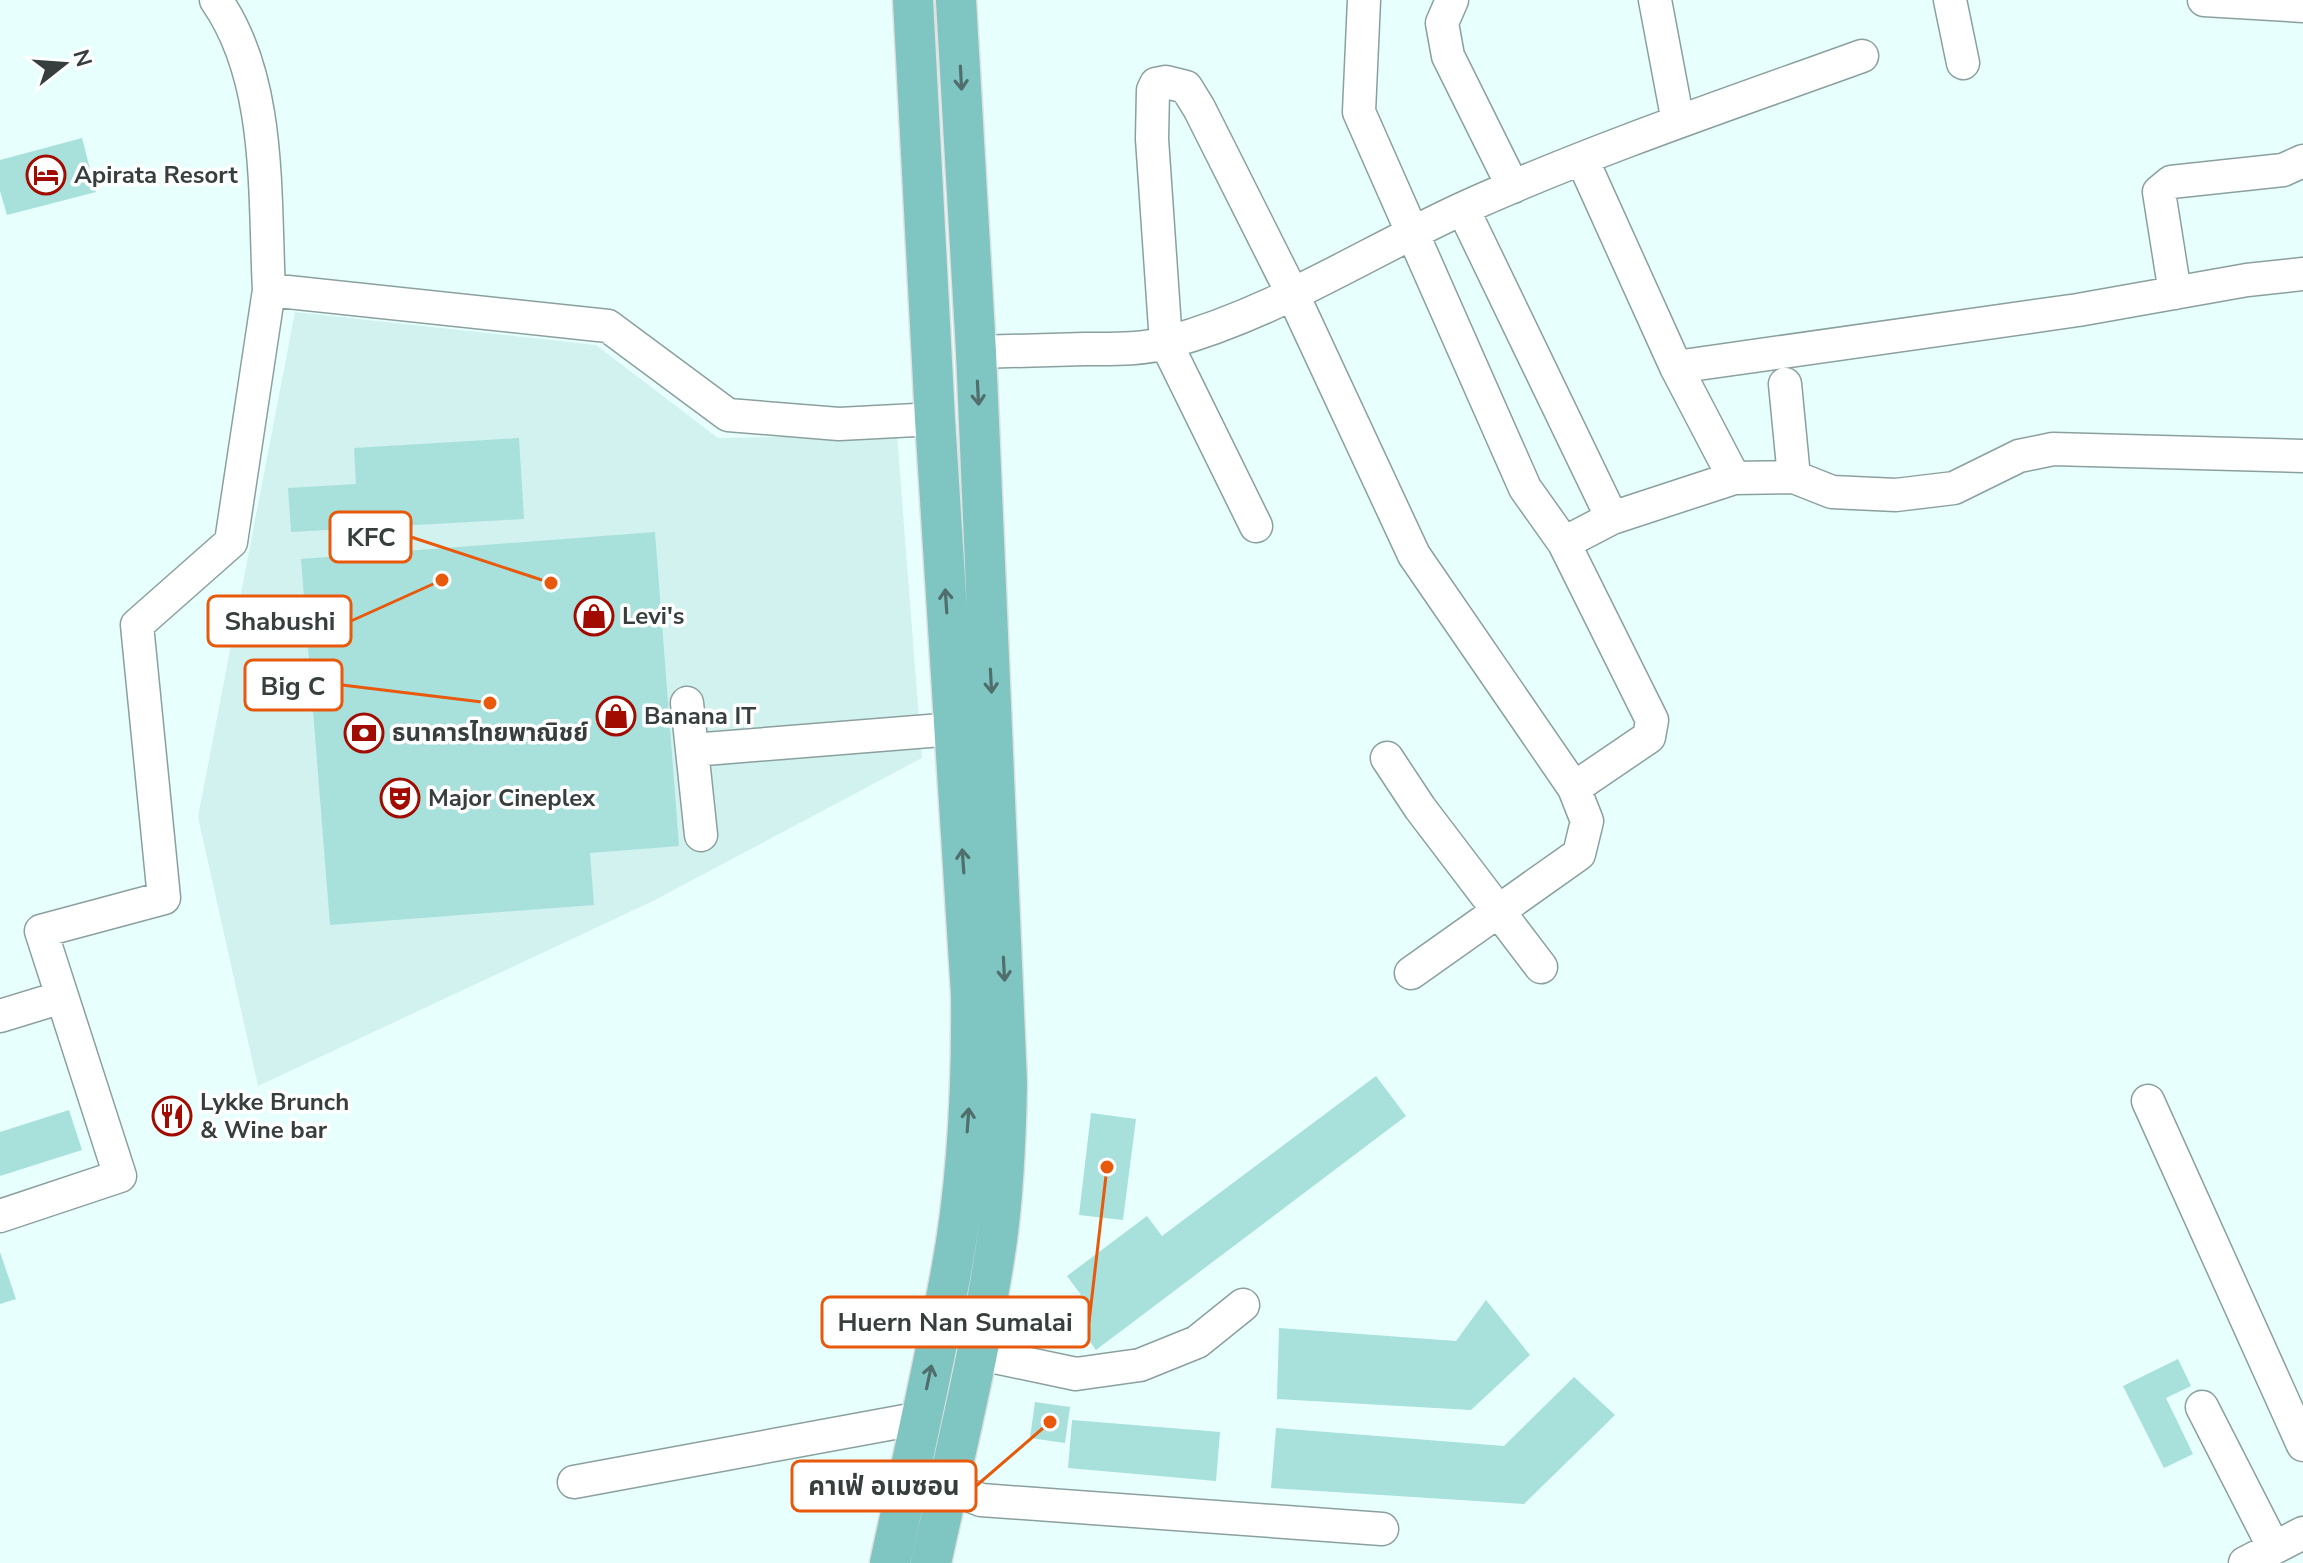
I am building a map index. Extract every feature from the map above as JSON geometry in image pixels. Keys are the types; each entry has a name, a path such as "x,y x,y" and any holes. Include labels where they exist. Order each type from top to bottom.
{"main road":[{"path":"890,1563 956,1238 971,1083 971,994 935,419 913,0"},
{"path":"931,1563 976,1353 998,1232 1007,1083 976,352 956,0"}],"street":[{"path":"0,1216 120,1176 41,931 164,898 137,625 231,542 269,290 261,135 250,70 231,21 216,0"},
{"path":"1364,0 1359,112 1525,488 1564,543 1652,720 1649,737 1574,788"},
{"path":"1452,0 1442,23 1448,56 1513,187"},
{"path":"1655,0 1678,122"},
{"path":"1950,0 1963,63"},
{"path":"2204,0 2303,6"},
{"path":"976,352 1123,349 1166,343 1293,295 1513,187 1678,122 1862,56"},
{"path":"1256,526 1166,343 1152,139 1153,90 1156,84 1178,83 1186,87 1193,98 1293,295 1414,555 1574,788 1587,821 1579,854 1411,973"},
{"path":"1582,159 1676,367 1734,478"},
{"path":"2175,293 2159,192 2171,182 2283,170 2303,161"},
{"path":"1463,209 1612,518"},
{"path":"1676,367 2078,310 2247,280 2303,274"},
{"path":"269,290 608,326 728,415 839,424 935,419"},
{"path":"1785,384 1794,477"},
{"path":"1564,543 1612,518 1734,478 1794,477 1832,492 1896,495 1954,488 2019,456 2053,449 2303,456"},
{"path":"687,703 701,835"},
{"path":"692,750 954,729"},
{"path":"1387,758 1420,808 1541,967"},
{"path":"0,1016 62,997"},
{"path":"2148,1101 2303,1445"},
{"path":"976,1353 1076,1374 1140,1365 1197,1342 1243,1305"},
{"path":"2202,1407 2274,1548"},
{"path":"574,1482 921,1418"},
{"path":"948,1487 981,1500 1382,1529"},
{"path":"2245,1563 2303,1533"}],"shaded area":[{"path":"295,312 596,345 718,438 897,435 922,758 653,901 258,1086 198,817"}],"building":[{"name":"Apirata Resort","path":"82,138 96,192 7,215 0,191 0,160"},
{"path":"519,438 524,519 291,532 288,488 356,484 354,448"},
{"path":"655,532 679,846 590,853 594,905 330,925 301,559"},
{"path":"1376,1076 1406,1116 1096,1350 1068,1311 1084,1299 1067,1276 1147,1216 1162,1236"},
{"path":"69,1110 82,1150 0,1176 0,1132"},
{"path":"1091,1113 1136,1119 1123,1220 1079,1215"},
{"path":"0,1252 16,1299 0,1304"},
{"path":"1486,1300 1530,1355 1471,1410 1277,1399 1279,1328 1456,1341"},
{"path":"2178,1359 2191,1386 2166,1398 2193,1454 2164,1468 2123,1386"},
{"path":"1574,1377 1615,1415 1524,1504 1271,1488 1276,1428 1504,1446"},
{"path":"1035,1402 1070,1407 1065,1443 1030,1438"},
{"path":"1072,1420 1220,1432 1216,1481 1068,1468"}],"place":[{"name":"Apirata Resort","path":"46,175"},
{"name":"Shabushi","path":"442,580"},
{"name":"KFC","path":"551,583"},
{"name":"Levi's","path":"594,616"},
{"name":"Big C","path":"490,703"},
{"name":"Banana IT","path":"616,716"},
{"name":"ธนาคารไทยพาณิชย์","path":"364,733"},
{"name":"Major Cineplex","path":"400,798"},
{"name":"Lykke Brunch & Wine bar","path":"172,1116"},
{"name":"Huern Nan Sumalai","path":"1107,1167"},
{"name":"คาเฟ่ อเมซอน","path":"1050,1422"}]}
